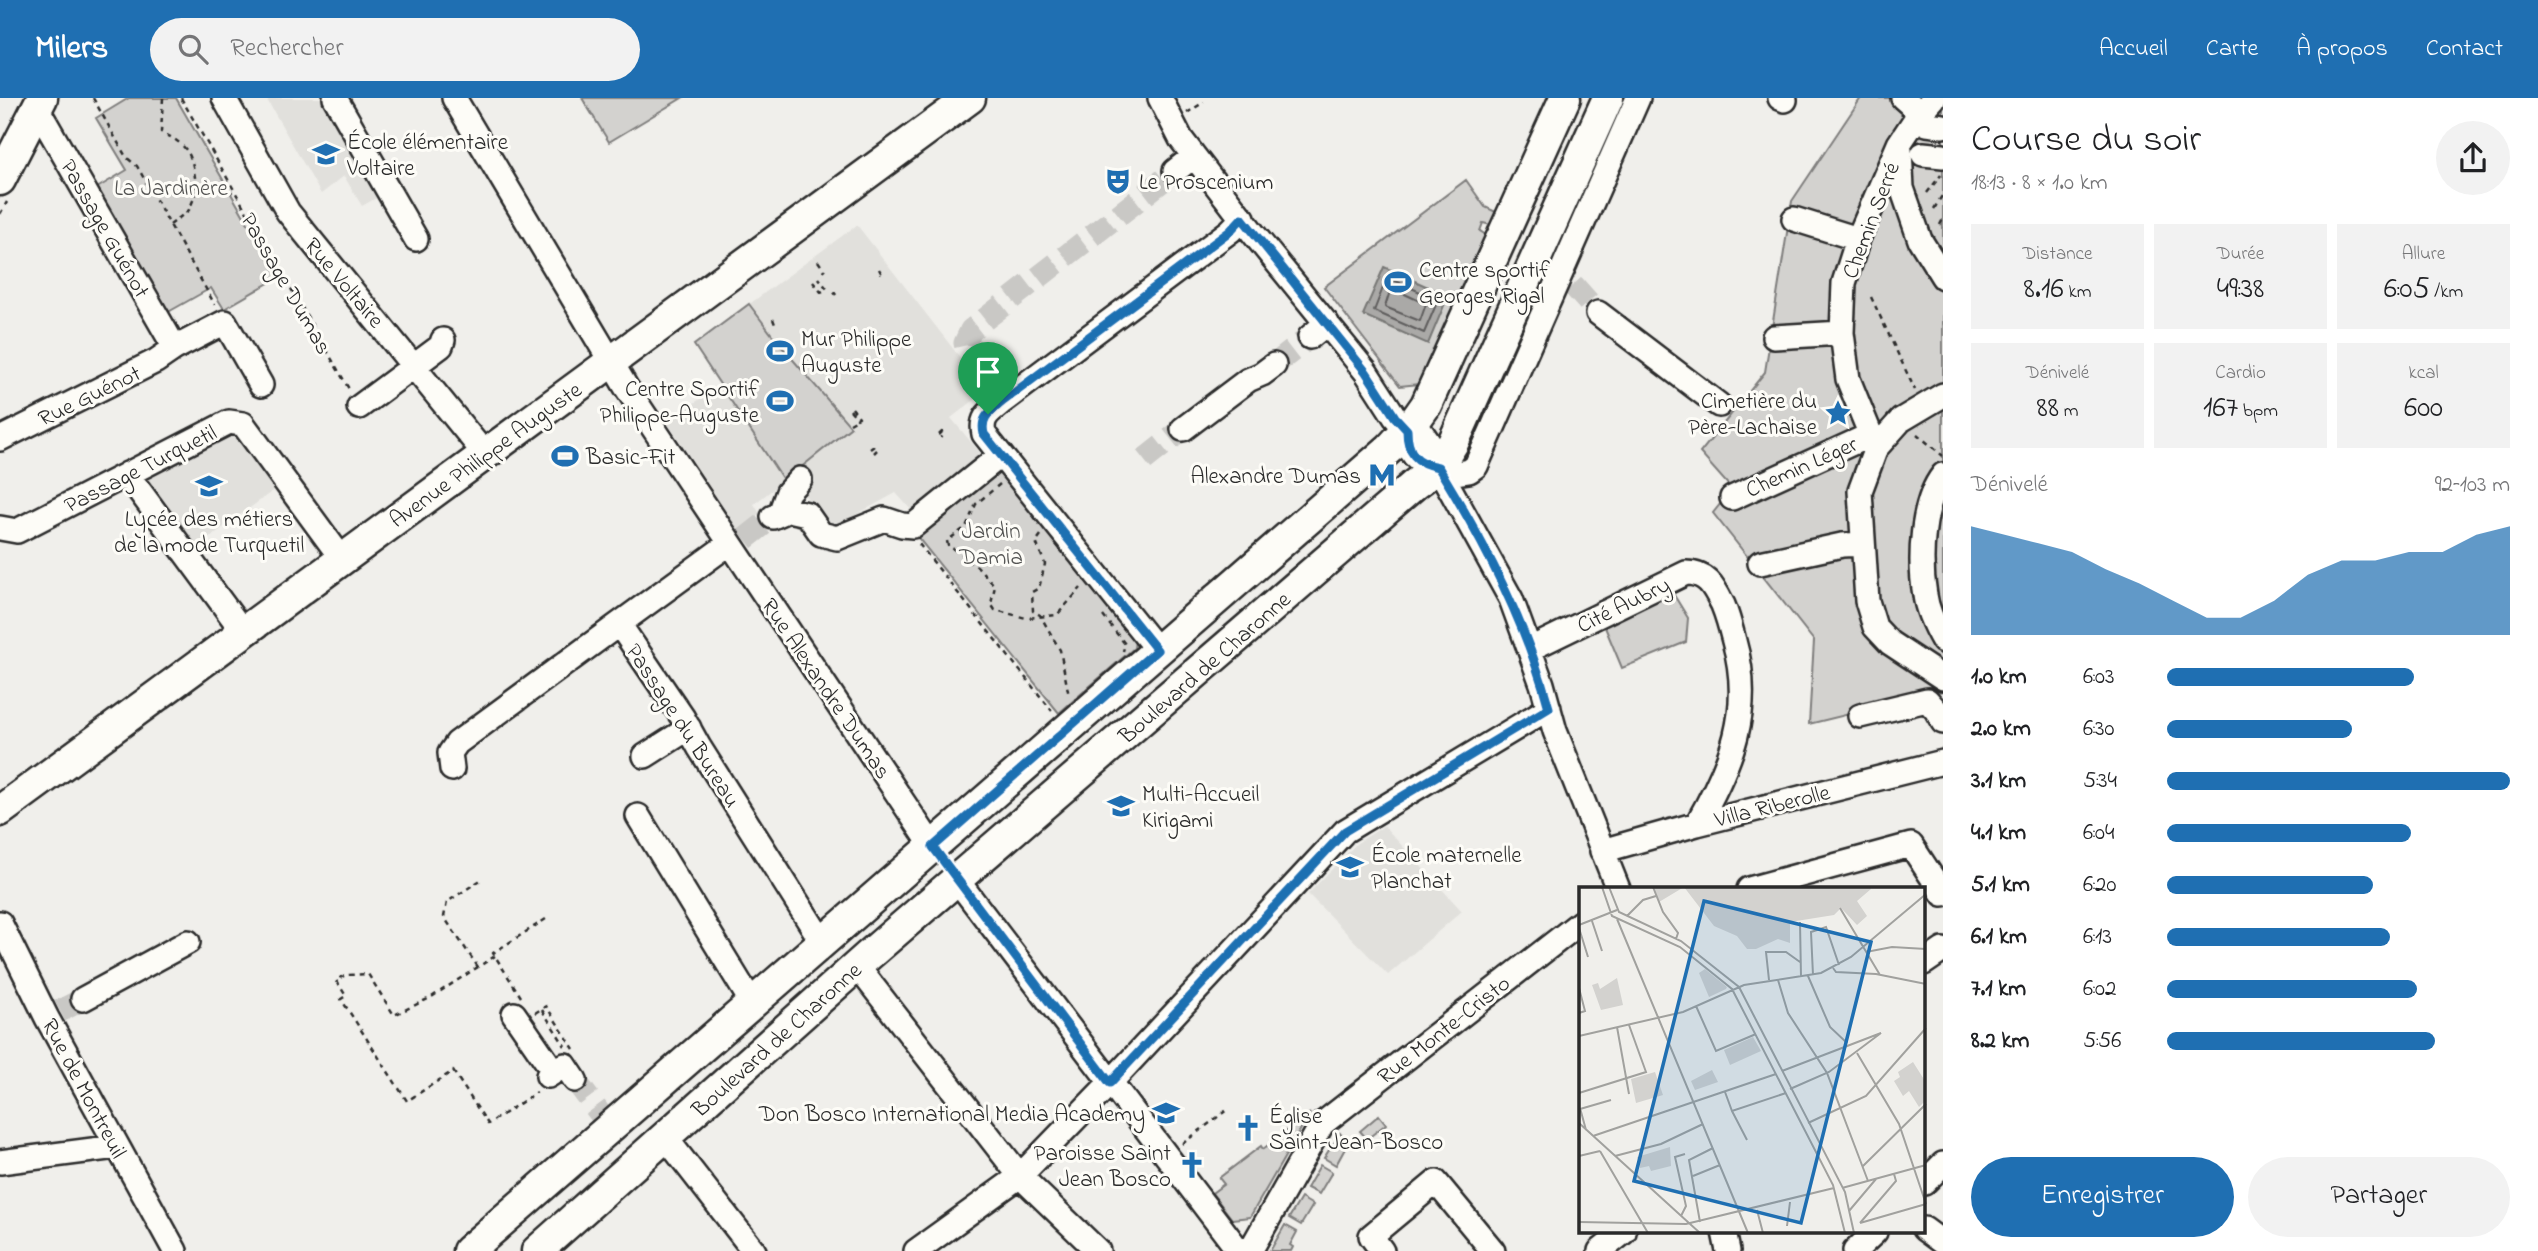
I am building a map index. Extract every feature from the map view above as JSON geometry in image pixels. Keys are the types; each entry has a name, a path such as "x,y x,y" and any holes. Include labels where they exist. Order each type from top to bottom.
{"main road":[{"name":"Avenue Philippe Auguste","path":"0,811 970,98"},
{"name":"Boulevard de Charonne","path":"468,1251 606,1121 638,1103 1390,448 1426,405 1565,98"},
{"name":"Boulevard de Charonne","path":"537,1251 857,966 1441,471 1608,98"},
{"path":"0,180 40,103"},
{"name":"Rue Alexandre Dumas","path":"933,847 957,880"},
{"path":"638,1103 666,1138"}],"street":[{"name":"Rue Voltaire","path":"224,98 288,212 484,453"},
{"path":"335,98 416,239"},
{"name":"Rue Alexandre Dumas","path":"454,98 610,363 736,543 933,847"},
{"path":"1160,98 1181,139 1242,218 1319,330 1407,430 1407,443 1422,464 1441,471 1469,471 1476,466 1566,282 1638,98"},
{"name":"Passage Guénot","path":"40,103 175,348"},
{"path":"1919,106 1927,124 1943,126"},
{"name":"Chemin Serré","path":"1873,442 1848,379 1842,333 1844,283 1858,239 1899,144 1919,106"},
{"path":"1899,144 1902,188 1920,240 1943,277"},
{"path":"1175,171 1194,156"},
{"path":"1157,650 984,434 984,417 1230,231 1242,218"},
{"path":"1794,219 1858,239"},
{"path":"1598,313 1719,405"},
{"name":"Rue Guénot","path":"0,439 156,361 175,348 225,323 261,385"},
{"path":"1773,337 1842,333"},
{"path":"359,407 440,346 443,340"},
{"path":"1183,429 1248,380 1274,365"},
{"path":"1933,400 1873,442 1860,491 1867,601 1875,627 1890,643 1943,678"},
{"name":"Passage Turquetil","path":"0,528 17,531 229,422 243,424 342,558"},
{"name":"Chemin Léger","path":"1732,498 1873,442"},
{"path":"800,479 770,512 789,510 807,514 821,534 837,538 884,519 908,527 919,523 1001,455"},
{"path":"1441,471 1511,599 1530,649 1555,731 1617,887"},
{"path":"128,474 244,633"},
{"path":"1943,475 1931,502 1923,547 1925,597 1943,641"},
{"name":"Passage du Bureau","path":"736,543 619,624 689,729 823,943"},
{"path":"1760,563 1842,545 1863,544"},
{"name":"Cité Aubry","path":"1530,649 1686,573 1697,573 1713,585 1726,612 1737,652 1743,682 1742,713 1736,739 1721,778 1697,824"},
{"path":"452,769 450,753 457,743 619,624"},
{"path":"1860,716 1927,700 1943,722"},
{"path":"916,1251 1020,1176 1345,831 1549,708"},
{"path":"645,756 689,729"},
{"name":"Villa Riberolle","path":"1602,851 1697,824 1943,762"},
{"path":"638,816 746,993"},
{"path":"1756,887 1911,845 1943,894"},
{"name":"Rue Alexandre Dumas","path":"957,880 1239,1251"},
{"name":"Rue de Montreuil","path":"0,923 6,951 54,1014 116,1146 175,1251"},
{"name":"Rue Monte-Cristo","path":"1250,1251 1322,1124 1579,924"},
{"path":"83,999 188,942"},
{"path":"1926,961 1943,950"},
{"path":"857,966 1020,1176 1098,1251"},
{"path":"529,1013 565,1068"},
{"path":"666,1138 754,1251"},
{"path":"0,1162 116,1146"},
{"path":"1926,1182 1943,1164"},
{"path":"1382,1251 1371,1236 1436,1182 1493,1251"},
{"path":"1926,1230 1943,1243"},
{"path":"1600,1251 1621,1234"},
{"path":"1855,1251 1876,1239"}],"path":[{"path":"93,98 126,157 137,166 220,315"},
{"path":"163,98 161,132 180,141 192,160 197,191 189,210 170,225"},
{"name":"Passage Dumas","path":"181,98 359,407"},
{"path":"1927,193 1943,172"},
{"path":"197,191 235,192"},
{"path":"1934,209 1943,194"},
{"path":"1940,225 1943,219"},
{"path":"818,261 825,271"},
{"path":"879,269 883,276"},
{"path":"813,282 821,292 827,289 818,278"},
{"path":"1871,297 1933,400"},
{"path":"773,319 776,327"},
{"path":"850,410 857,419 850,423"},
{"path":"1901,421 1943,456"},
{"path":"870,449 874,446 877,450 874,453"},
{"path":"1005,480 976,504 966,527 947,541 948,546 968,557 995,586 991,604 995,610 1026,618 1057,615 1088,583"},
{"path":"908,527 912,536 1052,711"},
{"path":"1045,531 1036,542 1045,564 1039,587 1032,592 1033,611 1040,615 1060,650 1067,694 1073,701"},
{"path":"1103,616 1125,644 1123,652"},
{"path":"478,967 444,917 447,902 482,879"},
{"path":"546,919 493,953 565,1068"},
{"path":"495,956 430,998 394,1016 368,974 345,975 336,980 346,996 341,999 407,1101 453,1071 488,1124 565,1068"},
{"path":"529,1013 546,1006 565,1068"},
{"path":"1177,1148 1227,1110"}],"shaded area":[{"name":"École élémentaire Voltaire","path":"266,98 321,98 378,197 362,206 344,176 321,194"},
{"path":"857,225 986,391 951,418 986,460 913,512 896,493 837,525 826,522 799,488 794,473 754,504 760,514 739,531 667,422 720,385 694,345"},
{"name":"Lycée des métiers de la mode Turquetil","path":"231,431 238,433 260,463 256,465 274,490 194,549 145,482 146,475"},
{"path":"1384,826 1462,911 1388,975 1308,894 1357,843"}],"green space":[{"name":"La Jardinère","path":"129,98 176,98 279,277 224,309 211,288 163,315 92,191 127,170 96,118"},
{"path":"582,98 682,98 609,142"},
{"name":"Cimetière du Père-Lachaise","path":"1861,98 1943,98 1943,691 1809,724 1814,641 1713,513 1732,489 1700,453 1765,372 1792,201"},
{"name":"Centre sportif Georges Rigal","path":"1466,180 1485,207 1496,212 1491,225 1483,223 1480,231 1486,235 1419,384 1400,386 1324,287"},
{"name":"Centre Sportif Philippe-Auguste","path":"749,304 776,340 851,427 784,481 694,345"},
{"name":"Jardin Damia","path":"994,471 1002,472 1135,640 1134,648 1059,713 915,534"},
{"path":"1669,587 1688,618 1686,642 1622,668 1602,620"},
{"path":"1310,1113 1250,1217 1232,1219 1212,1193 1224,1184 1219,1178"},
{"path":"1379,1115 1386,1124 1367,1139 1360,1131"},
{"path":"1340,1133 1348,1143 1336,1165 1324,1158"},
{"path":"1320,1165 1332,1172 1319,1194 1307,1188"},
{"path":"1301,1198 1313,1205 1301,1225 1289,1218"},
{"path":"1285,1225 1297,1232 1290,1245 1293,1247 1291,1251 1270,1251"}],"water":[{"path":"1384,267 1448,296 1428,344 1363,315"}],"tunnel":[{"path":"1002,402 968,356 965,343 971,330 1175,171"},
{"path":"1573,285 1598,313"},
{"path":"1274,365 1310,337"},
{"path":"1144,460 1183,429"},
{"path":"745,539 773,517"},
{"path":"60,1011 83,999"},
{"path":"575,1080 601,1115"}],"place":[{"name":"École élémentaire Voltaire","path":"326,154"},
{"name":"Le Proscenium","path":"1118,181"},
{"name":"Centre sportif Georges Rigal","path":"1398,282"},
{"name":"Mur Philippe Auguste","path":"780,351"},
{"name":"Centre Sportif Philippe-Auguste","path":"780,401"},
{"name":"Cimetière du Père-Lachaise","path":"1838,413"},
{"name":"Basic-Fit","path":"565,456"},
{"name":"Alexandre Dumas","path":"1382,475"},
{"name":"Lycée des métiers de la mode Turquetil","path":"209,486"},
{"name":"Multi-Accueil Kirigami","path":"1121,806"},
{"name":"École maternelle Planchat","path":"1350,867"},
{"name":"Don Bosco International Media Academy","path":"1166,1113"},
{"name":"Église Saint-Jean-Bosco","path":"1248,1128"},
{"name":"Paroisse Saint Jean Bosco","path":"1192,1165"}],"route":[{"path":"1242,218 1366,372 1395,417 1407,430 1407,443 1416,457 1422,464 1438,467 1440,470 1511,599 1549,708 1345,831 1110,1083 933,847 1157,650 984,434 984,417 988,414 1230,231 1242,218"}]}
